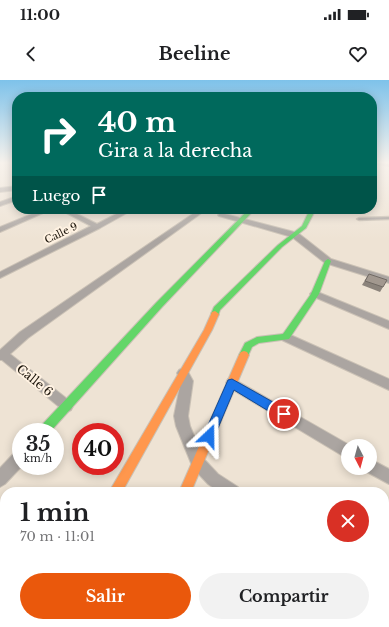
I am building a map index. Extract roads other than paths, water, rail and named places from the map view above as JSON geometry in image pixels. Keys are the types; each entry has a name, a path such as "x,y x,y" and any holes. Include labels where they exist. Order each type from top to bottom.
{"street":[{"path":"0,190 12,189"},
{"path":"0,204 12,200"},
{"path":"0,230 37,214"},
{"path":"72,214 98,227"},
{"name":"Calle 9","path":"0,275 122,214"},
{"path":"1,355 24,335 197,214"},
{"path":"51,423 160,304 247,214"},
{"path":"118,487 208,330 217,309 280,246 304,228 311,214"},
{"path":"222,215 295,235 328,261 389,280"},
{"path":"286,337 315,294 328,261"},
{"path":"315,294 389,325"},
{"path":"187,487 248,345 257,340 286,337 389,385"},
{"name":"Calle 6","path":"1,355 67,406"},
{"path":"183,373 187,381 181,416 183,426 198,463 213,478 226,487"},
{"path":"232,383 341,448"},
{"path":"0,479 12,466"},
{"path":"377,470 389,477"}],"lane":[{"path":"359,219 389,218"}]}
